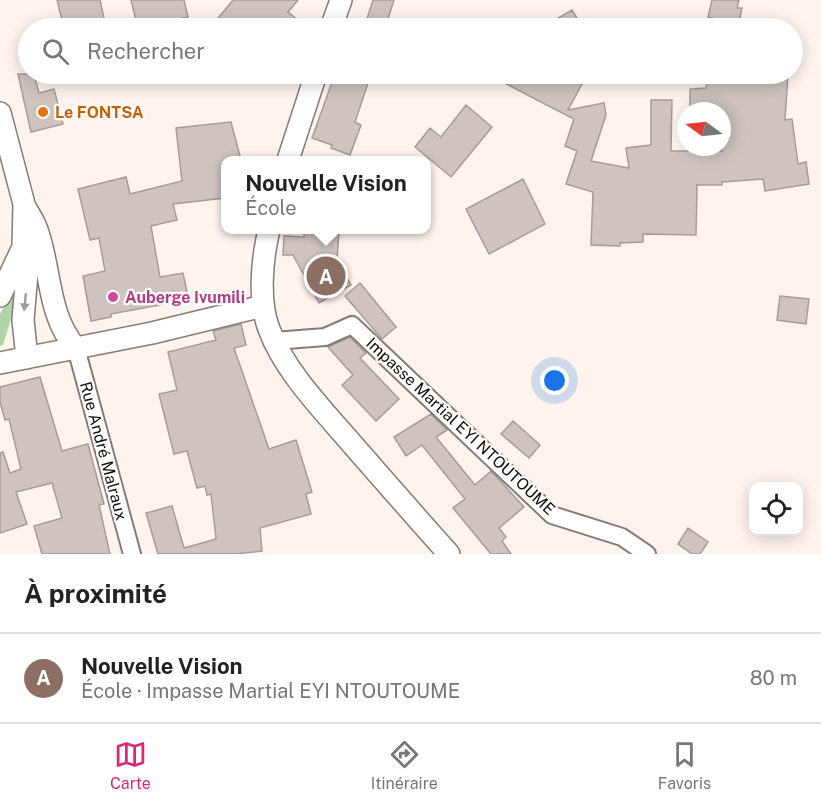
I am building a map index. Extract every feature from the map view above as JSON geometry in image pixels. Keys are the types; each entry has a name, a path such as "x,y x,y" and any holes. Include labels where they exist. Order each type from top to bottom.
{"street":[{"path":"334,18 340,0"},
{"path":"289,156 313,84"},
{"path":"0,113 24,204 38,231 53,296 65,335 76,348"},
{"path":"24,204 23,246 27,273 23,320 35,356"},
{"path":"268,234 262,284 263,306 268,328 274,340 295,374 321,407 449,554"},
{"path":"0,296 23,246"},
{"path":"35,356 50,338 53,296"},
{"path":"0,363 152,333 263,306"},
{"name":"Impasse Martial EYI NTOUTOUME","path":"274,340 325,337 352,325 552,514 622,537 647,554"},
{"name":"Rue André Malraux","path":"76,348 132,554"}],"green space":[{"path":"16,283 16,303 3,345 0,346 0,314"}],"building":[{"path":"57,0 100,0 104,18 62,18"},
{"path":"131,0 184,0 188,17 183,18 136,18"},
{"path":"233,0 298,0 288,12 296,18 218,18"},
{"path":"373,0 394,0 388,18 367,18"},
{"path":"712,0 739,0 737,8 742,8 740,18 708,17"},
{"path":"572,10 577,18 558,18"},
{"path":"20,84 37,84 39,93 54,89 63,124 31,132"},
{"path":"331,84 368,84 355,122 361,125 350,155 312,138"},
{"path":"506,84 582,84 568,110 604,103 606,115 591,161 629,168 626,148 651,145 651,100 672,100 671,151 677,151 677,156 731,156 731,102 690,102 690,89 706,88 707,84 787,84 785,120 792,119 798,164 806,162 809,184 765,191 763,179 722,182 722,185 697,185 696,235 643,234 643,242 620,243 620,246 591,245 593,192 566,184 577,151 565,146 574,119"},
{"path":"466,105 492,127 451,177 431,160 431,156 426,156 415,147 430,128 441,137"},
{"path":"231,122 240,156 221,156 221,198 173,204 177,220 151,226 160,277 183,273 188,297 164,302 165,304 111,314 111,317 91,321 83,276 105,271 99,238 90,240 78,189 126,177 130,194 182,181 176,128"},
{"path":"523,179 545,224 489,254 466,209"},
{"path":"304,234 339,234 337,261 351,285 319,303 293,255 283,255 284,236 304,237"},
{"path":"360,283 396,327 382,339 345,296"},
{"path":"780,296 809,299 806,324 777,320"},
{"path":"241,324 246,345 234,348 269,449 296,440 312,492 306,494 311,514 260,528 262,551 235,554 158,554 146,513 172,506 184,548 216,539 211,494 207,495 205,486 197,488 187,451 174,454 159,394 177,390 168,352 216,340 213,331"},
{"path":"350,337 366,353 360,358 399,399 376,421 342,385 353,375 328,347"},
{"path":"40,377 62,451 88,444 104,504 99,505 110,554 42,554 34,526 62,518 52,483 16,492 27,524 0,533 0,453 3,452 10,473 21,469 9,419 5,420 0,402 0,387"},
{"path":"431,414 447,430 436,437 475,485 491,471 524,507 499,528 506,537 502,541 511,554 491,554 453,508 465,499 422,445 406,456 394,437"},
{"path":"513,421 540,445 529,458 501,434"},
{"path":"688,528 708,542 700,554 692,554 678,544"}],"place":[{"name":"Le FONTSA","path":"43,112"},
{"name":"Nouvelle Vision","path":"326,276"},
{"name":"Auberge Ivumili","path":"113,297"}]}
